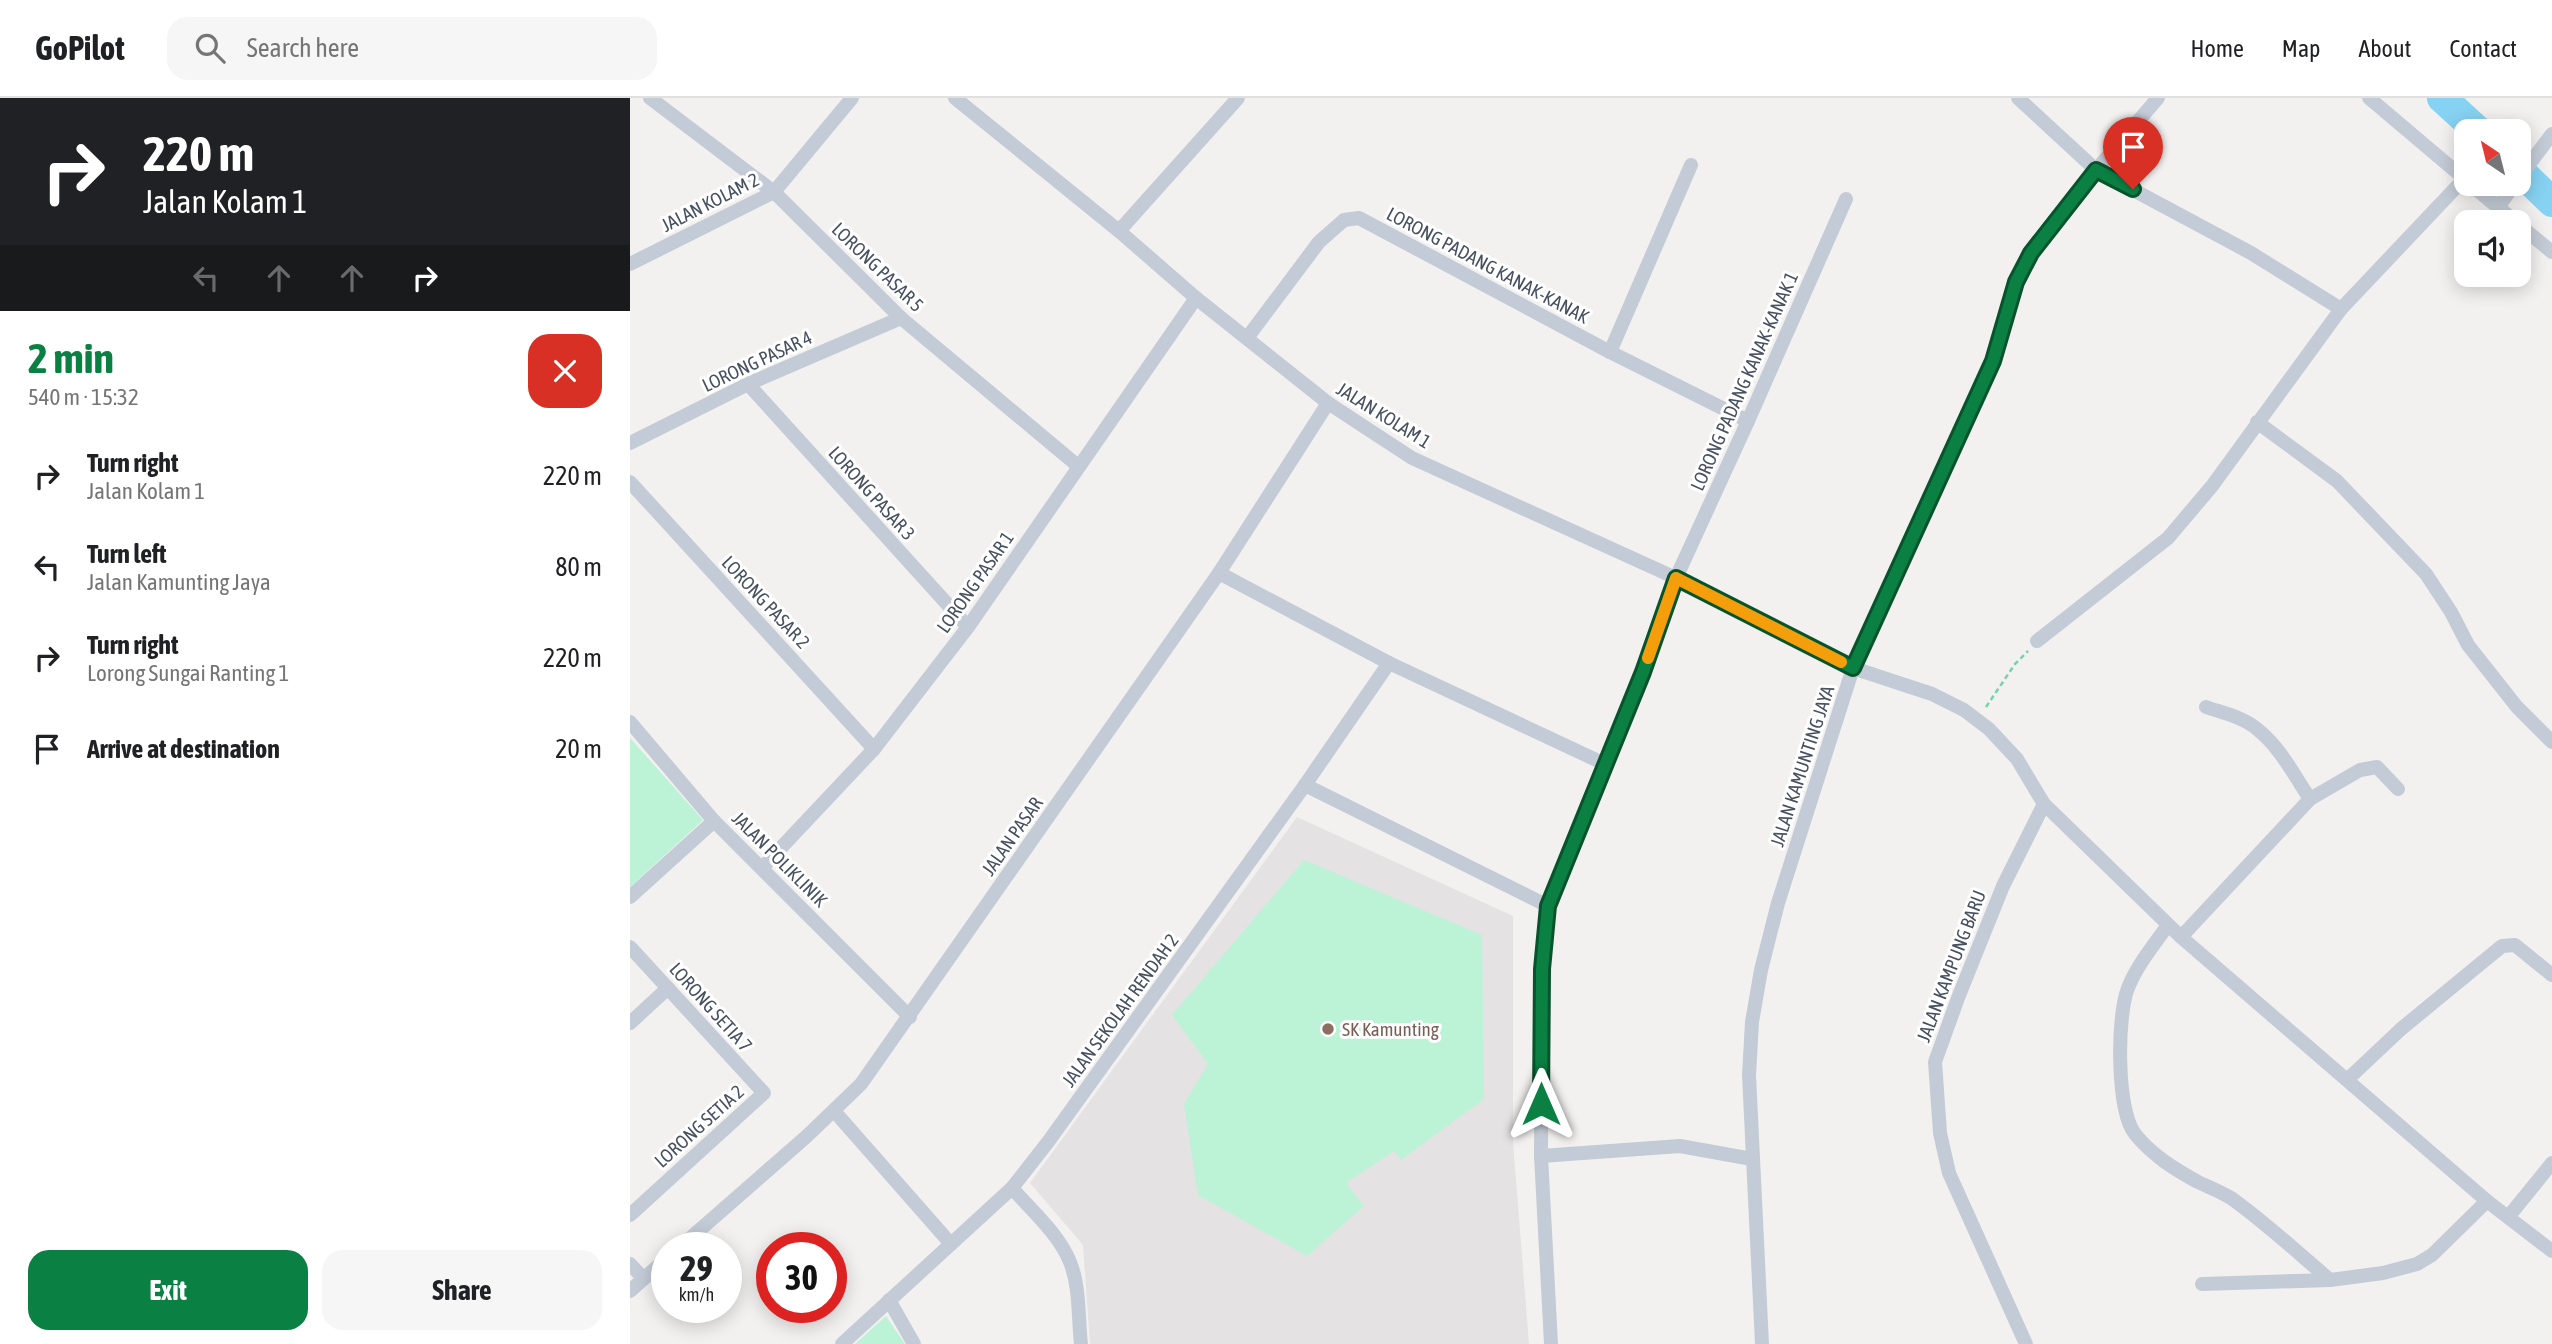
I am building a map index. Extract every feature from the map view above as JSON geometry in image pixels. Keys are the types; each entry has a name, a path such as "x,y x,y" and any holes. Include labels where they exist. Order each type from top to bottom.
{"street":[{"name":"LORONG PASAR 5","path":"650,98 774,192 901,318 1078,466"},
{"name":"JALAN KOLAM 2","path":"630,264 774,192 852,98"},
{"name":"JALAN KOLAM 1","path":"956,98 1119,231 1196,298 1328,403 1412,458 1676,578 1853,668 1932,694 1964,710 1989,729 2017,759 2044,804 2180,937 2487,1200 2552,1251"},
{"path":"2018,98 2096,170 2251,253 2341,309"},
{"name":"JALAN KAMUNTING JAYA","path":"1762,1344 1749,1075 1752,1022 1761,970 1778,903 1853,668 1993,361 2016,282 2031,253 2096,170 2158,98"},
{"path":"2369,98 2454,170"},
{"path":"1119,231 1230,101"},
{"path":"2531,162 2552,134"},
{"path":"1610,352 1691,165"},
{"path":"2038,641 2168,538 2212,486 2341,309 2454,194"},
{"path":"2485,196 2502,210"},
{"path":"2498,207 2506,196"},
{"name":"LORONG PADANG KANAK-KANAK 1","path":"1551,1344 1541,1156 1542,969 1548,906 1643,672 1676,578 1846,199"},
{"name":"LORONG PADANG KANAK-KANAK","path":"1247,338 1319,242 1344,220 1359,218 1610,352 1748,421"},
{"path":"2531,235 2552,252"},
{"name":"LORONG PASAR 1","path":"762,868 874,749 968,627 1196,298"},
{"name":"LORONG PASAR 4","path":"630,443 748,384 901,318"},
{"name":"LORONG PASAR 3","path":"748,384 968,627"},
{"name":"JALAN PASAR","path":"697,1232 835,1112 861,1084 1219,573 1328,403"},
{"path":"2257,422 2337,481 2426,574 2451,612 2468,645 2517,707 2552,742"},
{"name":"LORONG PASAR 2","path":"630,482 874,749"},
{"path":"1219,573 1389,663 1605,764"},
{"name":"JALAN SEKOLAH RENDAH 2","path":"842,1344 1012,1188 1305,785 1389,663"},
{"path":"2206,708 2238,718 2257,729 2283,756 2309,799"},
{"name":"JALAN POLIKLINIK","path":"630,722 714,821 909,1017"},
{"path":"2180,937 2309,799 2360,770 2377,767 2398,789"},
{"path":"1305,785 1548,906"},
{"name":"JALAN KAMPUNG BARU","path":"2026,1344 1950,1173 1940,1133 1935,1062 2003,886 2044,804"},
{"path":"630,897 714,821"},
{"path":"2168,925 2134,975 2127,990 2123,1012 2121,1079 2125,1110 2132,1131 2173,1168 2229,1197 2330,1280"},
{"path":"2348,1079 2401,1030 2502,946 2515,945 2552,975"},
{"name":"LORONG SETIA 7","path":"630,947 764,1093"},
{"path":"630,1023 668,988"},
{"name":"LORONG SETIA 2","path":"630,1215 764,1093"},
{"path":"835,1112 951,1244"},
{"path":"1541,1156 1680,1146 1752,1159"},
{"path":"2509,1216 2552,1163"},
{"path":"1012,1188 1061,1244 1070,1262 1075,1278 1081,1344"},
{"path":"2202,1284 2330,1280 2383,1273 2417,1264 2445,1244 2487,1200"},
{"path":"630,1264 643,1278"},
{"path":"630,1291 651,1271"},
{"path":"889,1300 914,1344"}],"path":[{"path":"1977,720 2015,664 2038,641"}],"shaded area":[{"name":"SK Kamunting","path":"1297,817 1513,916 1513,1142 1529,1344 1090,1344 1083,1245 1030,1183"}],"green space":[{"path":"630,738 703,820 630,887"},
{"path":"1304,860 1482,935 1484,1099 1401,1160 1394,1151 1346,1183 1364,1206 1307,1256 1198,1195 1184,1104 1208,1064 1172,1015"},
{"path":"886,1316 905,1344 855,1344"}],"waterway":[{"path":"2442,98 2465,119"},
{"path":"2531,182 2552,202"}],"slow traffic":[{"path":"1648,658 1676,578 1841,662"}],"place":[{"name":"SK Kamunting","path":"1328,1029"}],"route":[{"path":"1541,1104 1542,969 1548,906 1643,672 1676,578 1853,668 1993,361 2016,282 2031,253 2096,170 2133,189"}]}
